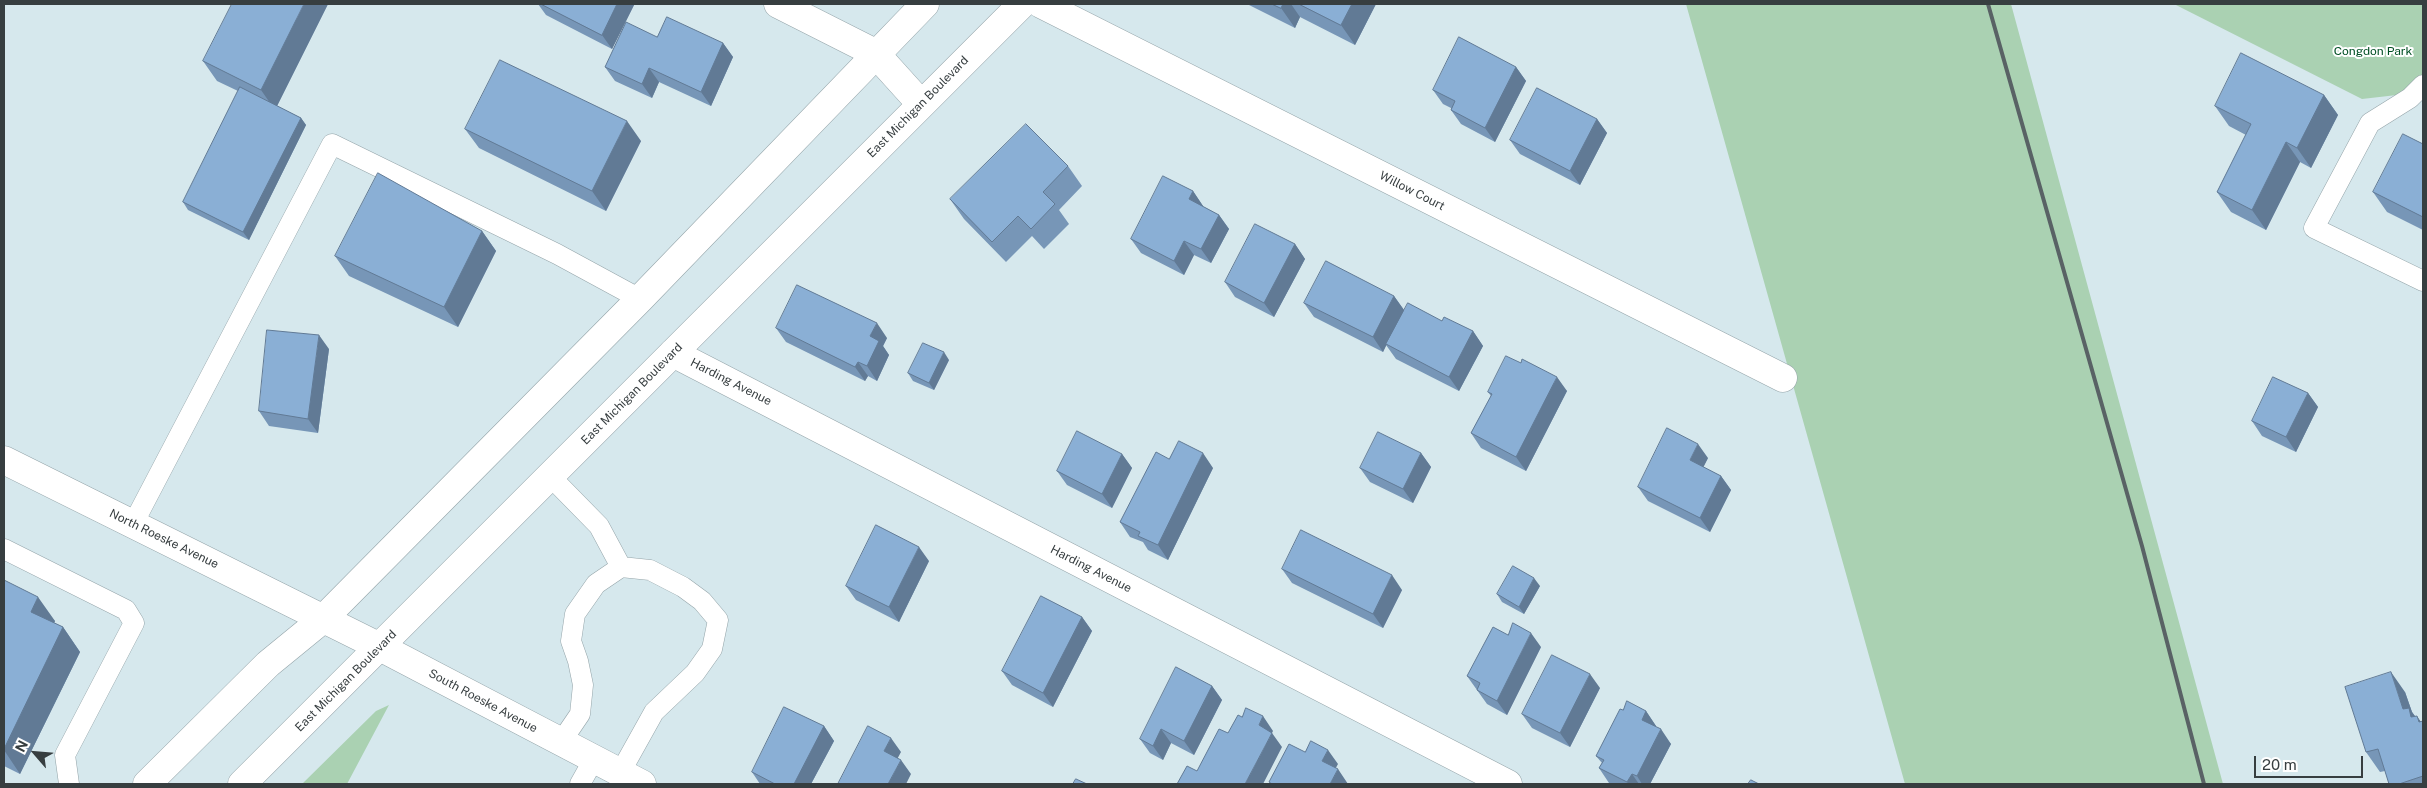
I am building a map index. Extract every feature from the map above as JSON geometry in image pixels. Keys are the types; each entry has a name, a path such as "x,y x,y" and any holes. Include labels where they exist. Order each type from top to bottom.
{"street":[{"path":"778,4 875,53 921,104"},
{"path":"147,784 268,664 324,618 640,299 875,53 925,4"},
{"name":"East Michigan Boulevard","path":"242,784 1022,4"},
{"name":"Willow Court","path":"1041,4 1783,378"},
{"name":"Harding Avenue","path":"673,353 1508,784"},
{"name":"North Roeske Avenue","path":"4,460 324,618"},
{"name":"South Roeske Avenue","path":"324,618 631,778"}],"lane":[{"path":"2423,85 2410,98 2370,123 2314,228 2423,281"},
{"path":"133,524 332,144 556,254 640,299"},
{"path":"550,476 599,526 621,567"},
{"path":"4,549 126,610 134,623 65,755 70,784"},
{"path":"561,742 580,714 583,686 578,661 571,642 576,614 596,584 621,567 650,570 683,587 702,601 718,620 712,649 695,673 654,712 631,778"},
{"path":"580,784 594,759"}],"green space":[{"path":"1686,4 2011,4 2223,784 1905,784"},
{"name":"Congdon Park","path":"2174,4 2423,4 2423,92 2362,99"},
{"path":"389,705 347,784 302,784 376,711"}],"building":[{"path":"232,4 304,4 261,90 203,61"},
{"path":"541,4 617,4 602,35"},
{"path":"1272,4 1283,4 1281,8"},
{"path":"1299,4 1352,4 1341,25"},
{"path":"667,17 723,43 701,92 649,68 642,84 605,67 626,22 657,37"},
{"path":"1459,37 1516,67 1485,128 1451,110 1455,101 1433,90"},
{"path":"2241,53 2324,95 2297,148 2286,142 2252,210 2217,192 2251,124 2215,106"},
{"path":"500,60 627,121 592,191 465,129"},
{"path":"240,87 301,118 243,232 183,202"},
{"path":"1537,88 1597,119 1570,171 1510,140"},
{"path":"1026,124 1068,166 1043,192 1055,204 1031,229 1018,216 992,242 950,199"},
{"path":"2403,134 2423,144 2423,217 2373,192"},
{"path":"378,173 482,231 444,307 335,256"},
{"path":"1163,176 1193,191 1189,199 1219,215 1201,249 1184,241 1174,261 1131,239"},
{"path":"1255,224 1295,244 1264,303 1225,282"},
{"path":"1326,261 1394,296 1373,337 1304,303"},
{"path":"797,285 877,323 870,336 879,341 867,366 858,362 855,367 776,328"},
{"path":"1408,303 1442,321 1444,317 1473,331 1449,377 1386,344"},
{"path":"267,330 319,335 308,419 259,411"},
{"path":"923,343 944,352 929,383 908,373"},
{"path":"1506,356 1521,363 1522,359 1557,377 1516,457 1471,433 1492,394 1488,392"},
{"path":"2273,377 2308,393 2286,437 2252,421"},
{"path":"1667,428 1698,444 1690,460 1721,476 1700,518 1638,487"},
{"path":"1077,431 1122,454 1102,494 1057,471"},
{"path":"1378,432 1421,453 1403,489 1360,468"},
{"path":"1179,441 1203,453 1158,545 1138,536 1140,532 1120,522 1156,452 1169,459"},
{"path":"876,525 919,547 889,607 846,586"},
{"path":"1301,530 1392,575 1373,614 1282,569"},
{"path":"1513,566 1534,578 1519,607 1497,594"},
{"path":"4,580 38,597 31,612 63,627 4,749"},
{"path":"1041,596 1082,617 1043,693 1002,671"},
{"path":"1513,623 1531,633 1497,701 1477,690 1480,683 1467,676 1493,627 1508,635"},
{"path":"1552,655 1590,674 1560,733 1522,714"},
{"path":"1176,667 1212,686 1184,741 1161,729 1153,746 1140,739"},
{"path":"2391,672 2403,709 2409,708 2411,717 2417,716 2419,722 2423,721 2423,776 2399,784 2389,784 2378,749 2366,752 2345,687"},
{"path":"1627,701 1646,711 1642,720 1661,729 1637,776 1632,774 1627,782 1599,768 1604,760 1596,756 1620,709 1623,710"},
{"path":"784,707 824,726 794,784 775,784 752,772"},
{"path":"1246,708 1263,716 1259,725 1272,733 1245,784 1177,784 1187,766 1197,771 1219,729 1228,733 1238,715 1242,717"},
{"path":"868,726 891,738 884,751 901,760 888,784 838,784"},
{"path":"1311,741 1328,750 1322,761 1338,769 1330,784 1272,784 1269,782 1289,744 1305,752"},
{"path":"1076,779 1087,784 1073,784"},
{"path":"1751,780 1759,784 1748,784"}],"railway":[{"path":"1988,4 2142,546 2204,784"}]}
